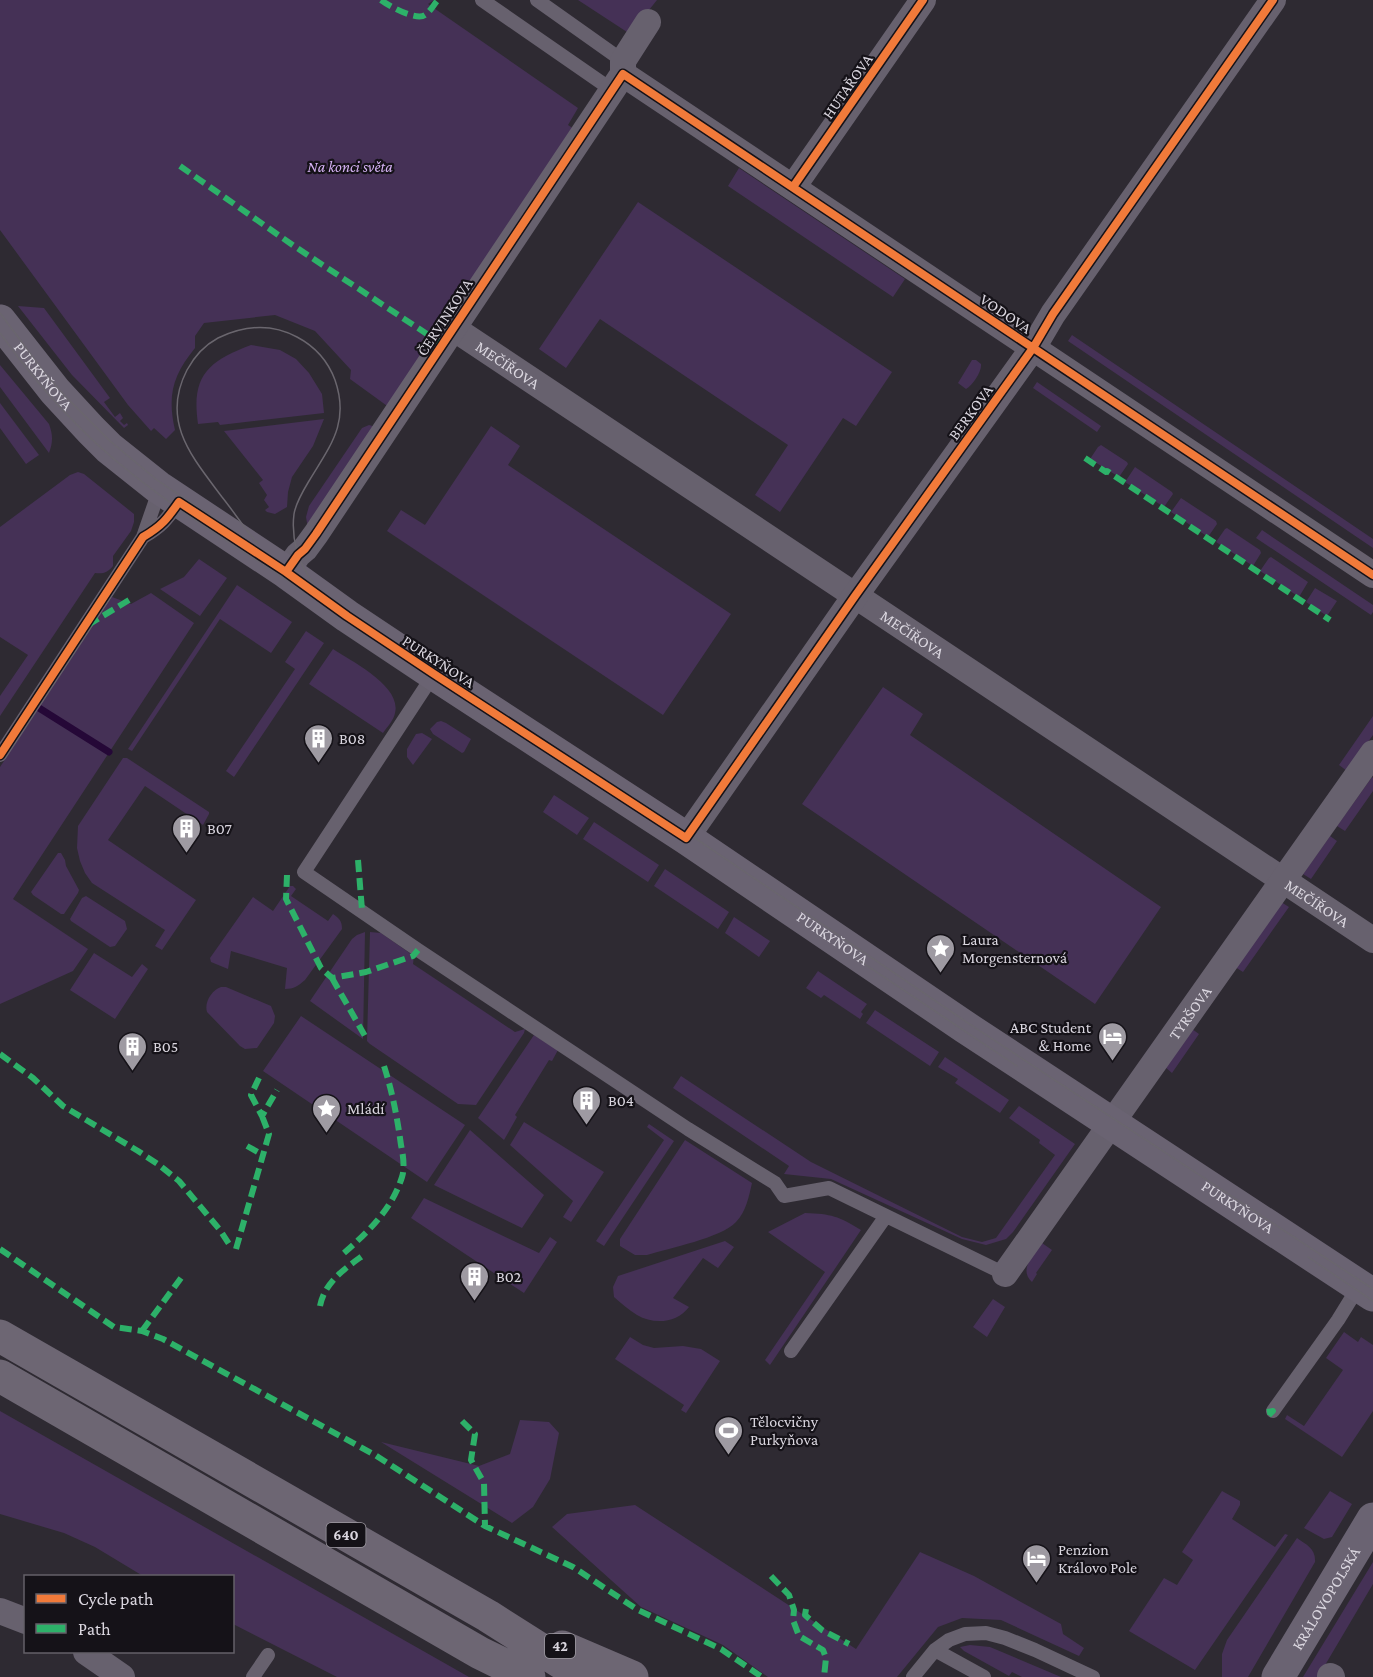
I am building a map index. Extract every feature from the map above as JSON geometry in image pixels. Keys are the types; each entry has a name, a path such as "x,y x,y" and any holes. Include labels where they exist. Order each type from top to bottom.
{"highway":[{"name":"640","path":"0,1336 488,1616 584,1677"},
{"name":"640","path":"0,1377 480,1653 529,1677"},
{"name":"42","path":"488,1616 632,1677"},
{"path":"480,1653 513,1677"}],"street":[{"name":"HUTAŘOVA","path":"793,187 923,0"},
{"name":"BERKOVA","path":"686,838 855,596 1033,348 1053,314 1273,0"},
{"name":"ČERVINKOVA","path":"286,572 316,534 393,421 620,75 648,22"},
{"name":"VODOVA","path":"620,75 793,187 1373,576"},
{"name":"PURKYŇOVA","path":"0,321 54,391 91,430 136,470 169,494 434,674 686,838 965,1027 1366,1290"},
{"name":"MEČÍŘOVA","path":"453,328 1373,940"},
{"name":"TYRŠOVA","path":"1005,1274 1373,753"},
{"name":"KRÁLOVOPOLSKÁ","path":"1278,1677 1373,1519"},
{"path":"0,1611 24,1620"},
{"path":"87,1653 122,1677"}],"lane":[{"path":"482,0 620,75"},
{"path":"537,0 620,75"},
{"path":"0,755 143,537 158,494 169,494 171,515 160,526 143,537"},
{"path":"434,674 304,872 688,1129 775,1182 784,1197 829,1188 1005,1274"},
{"path":"791,1351 886,1216"},
{"path":"1273,1412 1333,1326 1366,1290"},
{"path":"913,1677 935,1650 949,1640 965,1634 986,1633 1035,1650 1093,1677"},
{"path":"935,1650 984,1677"},
{"path":"253,1677 268,1655"}],"green space":[{"name":"Na konci světa","path":"0,0 434,0 428,4 578,108 568,125 574,129 390,408 350,379 351,370 315,331 275,315 204,323 195,336 195,348 181,367 174,386 172,406 175,430 166,439 154,428 151,431 128,405 0,230"},
{"path":"578,0 657,0 627,32"},
{"path":"739,168 905,279 893,297 728,186"},
{"path":"638,202 892,372 856,426 843,418 780,512 755,495 788,445 600,319 566,368 539,349"},
{"path":"18,306 44,308 110,398 104,402 115,417 120,413 123,418 120,421 128,425 124,428 72,375"},
{"path":"1072,335 1373,539 1373,548 1068,341"},
{"path":"251,345 280,350 296,359 309,373 322,394 324,413 220,425 218,422 198,424 197,394 206,372 224,357"},
{"path":"972,360 976,360 981,367 976,378 966,389 958,383"},
{"path":"0,365 49,424 52,439 49,453 0,387"},
{"path":"1037,382 1101,426 1097,432 1033,388"},
{"path":"0,403 39,455 26,464 0,428"},
{"path":"324,419 313,446 292,477 287,507 275,514 267,512 265,510 269,507 264,500 267,495 259,483 263,480 224,431"},
{"path":"369,425 376,427 308,529 306,517 309,506 362,428"},
{"path":"491,426 520,446 508,465 731,614 663,715 387,531 401,510 425,525"},
{"path":"1101,445 1127,462 1128,464 1119,477 1090,459"},
{"path":"1135,467 1172,492 1173,494 1164,507 1125,482"},
{"path":"78,472 84,474 134,514 134,522 131,531 113,556 113,566 105,572 95,573 0,716 0,696 28,655 0,637 0,527 70,475"},
{"path":"1181,498 1216,521 1217,524 1208,537 1171,512"},
{"path":"1227,528 1260,550 1261,553 1253,566 1216,542"},
{"path":"1262,530 1373,605 1371,615 1256,538"},
{"path":"1271,557 1308,582 1299,597 1260,571"},
{"path":"199,559 227,578 200,616 160,589 184,577"},
{"path":"237,585 292,622 271,653 220,619 132,751 128,749"},
{"path":"1315,588 1337,601 1327,616 1306,602"},
{"path":"151,593 194,623 13,899 88,949 73,971 0,1004 0,767 112,597 131,604"},
{"path":"306,631 324,643 234,777 226,771 295,669 285,662"},
{"path":"333,649 373,675 391,693 395,703 395,713 383,733 309,684"},
{"path":"883,687 923,714 910,735 1161,907 1095,1004 802,804"},
{"path":"1373,716 1373,735 1347,771 1339,765"},
{"path":"441,721 471,739 464,752 462,753 433,734 430,729"},
{"path":"422,733 432,739 413,765 407,757 407,749 416,734"},
{"path":"123,758 127,758 209,812 203,825 145,786 108,840 196,900 162,950 155,946 165,930 92,883 85,873 77,848 78,826"},
{"path":"1372,777 1373,791 1345,831 1337,826"},
{"path":"554,795 589,818 577,835 543,812"},
{"path":"594,822 659,865 648,882 583,839"},
{"path":"1330,836 1337,841 1311,879 1303,874"},
{"path":"58,853 61,853 65,860 79,890 64,914 31,892"},
{"path":"665,869 729,912 718,929 654,886"},
{"path":"290,886 296,889 291,896 328,921 333,914 340,920 342,926 305,980 296,987 285,989 287,968 231,951 228,969 211,962 210,958 253,897 273,911"},
{"path":"86,896 125,921 127,929 115,946 110,947 71,921 82,898"},
{"path":"1281,902 1289,907 1243,972 1235,967"},
{"path":"734,917 770,941 759,957 725,933"},
{"path":"365,932 363,1039 310,1001 352,939"},
{"path":"370,932 381,933 414,956 413,964 515,1032 525,1029 476,1105 458,1104 367,1041"},
{"path":"94,953 132,977 142,964 148,969 115,1019 70,990"},
{"path":"818,971 867,1004 861,1012 863,1014 860,1019 824,995 821,998 806,988"},
{"path":"221,987 271,1006 275,1016 274,1023 257,1048 245,1049 240,1046 207,1012 210,997"},
{"path":"875,1010 939,1052 930,1066 866,1023"},
{"path":"301,1016 465,1125 427,1182 263,1071"},
{"path":"1192,1029 1199,1034 1172,1073 1165,1067"},
{"path":"534,1035 558,1050 552,1061 549,1060 515,1115 517,1117 504,1140 478,1118"},
{"path":"945,1057 1009,1100 1000,1113 955,1083 958,1079 938,1067"},
{"path":"681,1076 811,1162 962,1237 982,1242 996,1238 1055,1155 1039,1143 1040,1140 1009,1118 1019,1106 1075,1144 1013,1232 1006,1239 986,1245 962,1239 831,1179 784,1174 789,1166 673,1088"},
{"path":"524,1122 604,1172 571,1222 563,1217 573,1201 510,1145"},
{"path":"649,1124 674,1141 604,1246 596,1241 664,1140 647,1127"},
{"path":"470,1130 544,1195 522,1228 434,1185"},
{"path":"685,1140 752,1183 745,1209 736,1222 719,1233 647,1255 635,1255 620,1246 620,1239"},
{"path":"424,1198 539,1253 550,1237 557,1242 524,1293 411,1218"},
{"path":"805,1213 834,1217 861,1230 770,1365 765,1360 825,1272 768,1232"},
{"path":"725,1241 734,1247 718,1268 703,1258 673,1298 689,1307 678,1316 665,1321 644,1318 614,1297 613,1287 618,1276"},
{"path":"1042,1243 1052,1250 1032,1282 1028,1277 1027,1267"},
{"path":"993,1299 1005,1307 987,1337 973,1327"},
{"path":"1344,1332 1358,1342 1361,1337 1373,1345 1373,1411 1342,1457 1285,1419 1287,1415 1304,1426 1343,1370 1326,1358"},
{"path":"630,1337 643,1345 654,1348 683,1346 701,1349 720,1361 686,1413 681,1410 684,1405 615,1359"},
{"path":"0,1411 469,1677 337,1677 234,1625 234,1575 141,1575 95,1547 64,1533 0,1514"},
{"path":"520,1420 549,1422 559,1433 550,1479 533,1507 512,1523 381,1442 479,1466 510,1454"},
{"path":"1222,1491 1240,1501 1232,1519 1275,1547 1285,1534 1288,1535 1195,1670 1129,1631 1164,1578 1177,1585 1193,1560 1182,1552"},
{"path":"1330,1491 1352,1504 1332,1537 1324,1539 1304,1528"},
{"path":"635,1505 856,1649 920,1552 974,1576 1061,1624 1063,1634 1084,1648 1079,1656 1001,1620 962,1618 938,1627 897,1677 768,1677 723,1645 641,1607 552,1527 567,1514"},
{"path":"1297,1538 1312,1551 1315,1562 1248,1677 1222,1677 1222,1654 1227,1640"},
{"path":"1373,1562 1373,1584 1318,1677 1303,1677"},
{"path":"970,1645 990,1647 1061,1677 1022,1677 1012,1672 1009,1676 960,1647"}],"waterway":[{"path":"39,708 109,752"}],"tram line":[{"path":"0,313 44,372 66,397 110,441 157,480 319,589 351,614 689,834 968,1023 1373,1289"},
{"path":"258,544 191,453 179,423 177,406 187,370 200,352 213,341 228,334 247,329 267,328 297,337 320,355 335,380 339,395 340,409 336,434 300,497 294,514 297,550 303,567 313,582"},
{"path":"0,333 61,408 113,458 170,503 365,634"},
{"path":"860,961 1017,1066"},
{"path":"1308,1257 1373,1301"}],"marked path":[{"path":"381,0 415,16 427,14 438,0"},
{"path":"180,166 294,246 442,344"},
{"path":"1085,458 1330,620"},
{"path":"88,625 134,597"},
{"path":"358,860 362,910"},
{"path":"287,875 286,899 321,968 332,978 366,972 413,956 418,950"},
{"path":"332,978 365,1036"},
{"path":"0,1054 33,1078 63,1106 138,1151 179,1181 229,1244"},
{"path":"344,1253 371,1228 386,1209 398,1189 403,1173 404,1165 396,1113 383,1063"},
{"path":"259,1078 251,1095 262,1116 277,1090"},
{"path":"236,1249 269,1134 262,1116"},
{"path":"247,1146 263,1155"},
{"path":"0,1249 114,1327 142,1331 163,1339 375,1455 485,1526 573,1567 638,1610 721,1649 762,1677"},
{"path":"320,1306 331,1282 365,1254"},
{"path":"142,1331 181,1278"},
{"path":"1267,1412 1273,1411 1268,1416"},
{"path":"462,1421 475,1434 471,1460 484,1483 485,1526"},
{"path":"771,1576 789,1595 794,1610 793,1620 799,1636 823,1650 826,1658 824,1677"},
{"path":"806,1609 805,1615 822,1630 849,1644"}],"cycle path":[{"path":"793,187 923,0"},
{"path":"0,755 143,537 164,522 179,502 286,572 434,674 686,838 855,596 1033,348 1053,314 1273,0"},
{"path":"286,572 316,534 623,74 1373,575"}],"place":[{"name":"B08","path":"318,764"},
{"name":"B07","path":"186,854"},
{"name":"Laura Morgensternová","path":"941,974"},
{"name":"ABC Student & Home","path":"1112,1062"},
{"name":"B05","path":"132,1072"},
{"name":"B04","path":"587,1126"},
{"name":"Mládí","path":"326,1134"},
{"name":"B02","path":"475,1302"},
{"name":"Tělocvičny Purkyňova","path":"729,1456"},
{"name":"Penzion Královo Pole","path":"1037,1584"}]}
